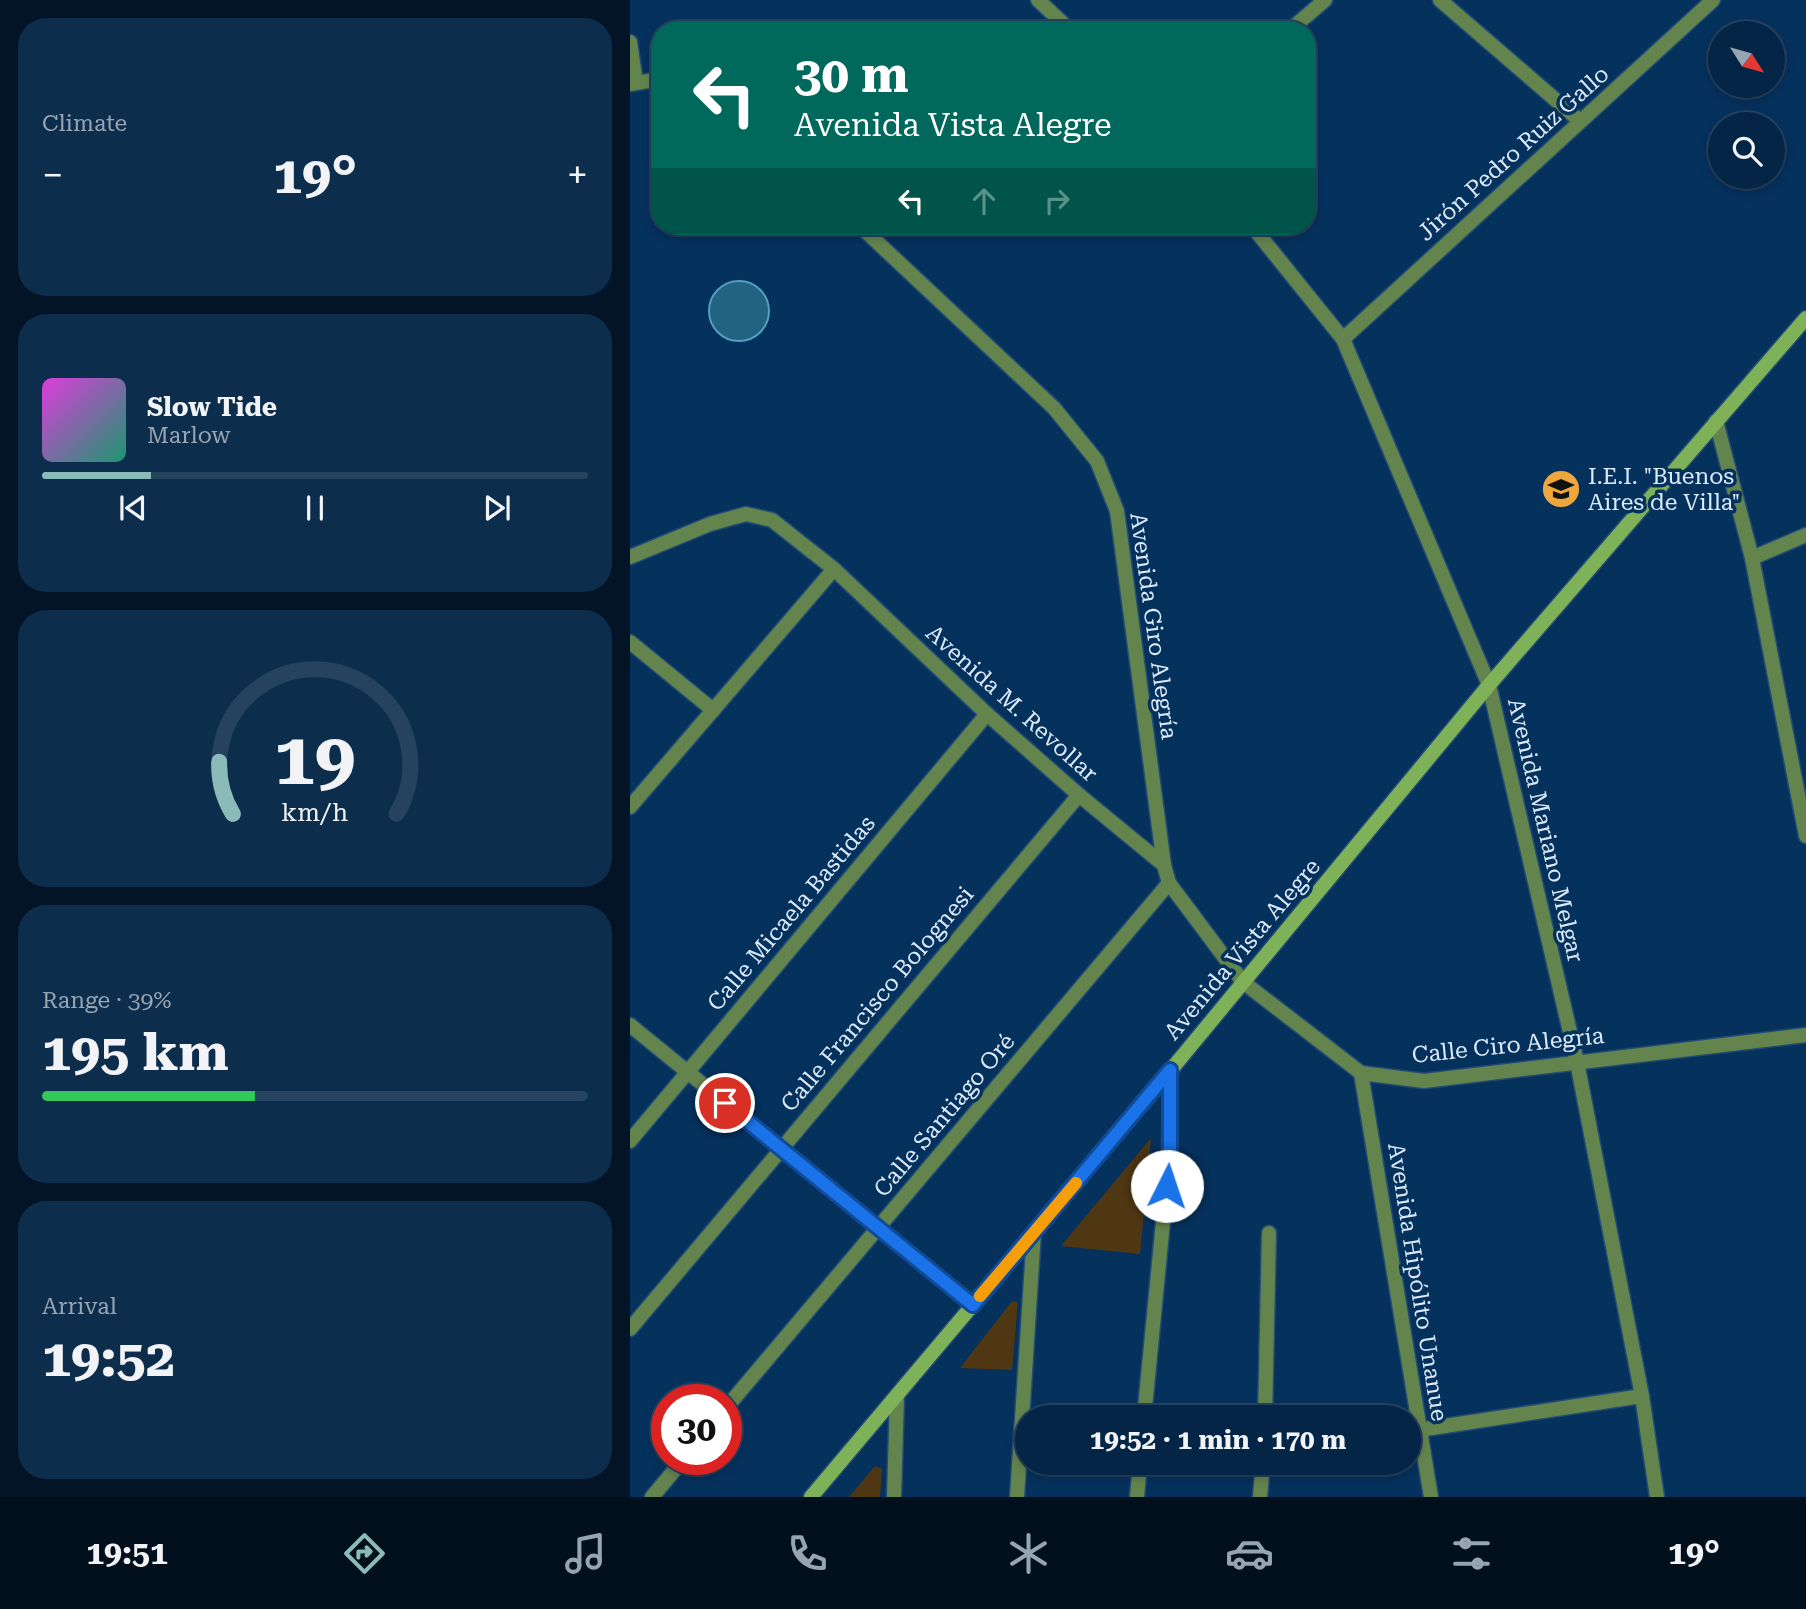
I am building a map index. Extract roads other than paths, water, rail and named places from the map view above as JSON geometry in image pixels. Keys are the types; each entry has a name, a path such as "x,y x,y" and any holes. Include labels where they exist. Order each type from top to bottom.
{"street":[{"path":"1038,0 1060,21"},
{"path":"1300,21 1325,0"},
{"path":"1440,0 1580,121"},
{"name":"Jirón Pedro Ruiz Gallo","path":"1343,339 1713,0"},
{"path":"630,42 633,84 651,81"},
{"name":"Avenida Giro Alegría","path":"870,235 1054,408 1097,461 1117,511 1164,865 1169,883 1243,982"},
{"name":"Avenida Mariano Melgar","path":"1259,235 1343,339 1489,685 1577,1062 1642,1396 1657,1497"},
{"name":"Avenida Vista Alegre","path":"811,1497 1489,685 1806,318"},
{"path":"1716,421 1752,558 1806,836"},
{"name":"Avenida M. Revollar","path":"630,557 709,524 746,514 772,520 834,569 987,714 1164,865"},
{"path":"1752,558 1806,535"},
{"path":"630,807 834,569"},
{"path":"630,642 713,710"},
{"name":"Calle Micaela Bastidas","path":"630,1141 987,714"},
{"name":"Calle Francisco Bolognesi","path":"630,1329 1079,795"},
{"name":"Calle Santiago Oré","path":"742,1389 1169,883"},
{"path":"1243,982 1361,1073"},
{"path":"630,1025 973,1305"},
{"name":"Calle Ciro Alegría","path":"1361,1073 1424,1081 1806,1035"},
{"path":"1145,1405 1170,1160 1170,1070"},
{"name":"Avenida Hipólito Unanue","path":"1361,1073 1409,1405"},
{"path":"1017,1497 1034,1232"},
{"path":"1265,1405 1269,1233"},
{"path":"894,1497 897,1395"},
{"path":"1421,1430 1642,1396"},
{"name":"Avenida Hipólito Unanue","path":"1421,1460 1431,1497"},
{"path":"652,1497 670,1475"},
{"path":"1137,1497 1139,1475"},
{"path":"1260,1497 1262,1475"}],"place":[{"name":"I.E.I. \"Buenos Aires de Villa\"","path":"1561,489"}]}
